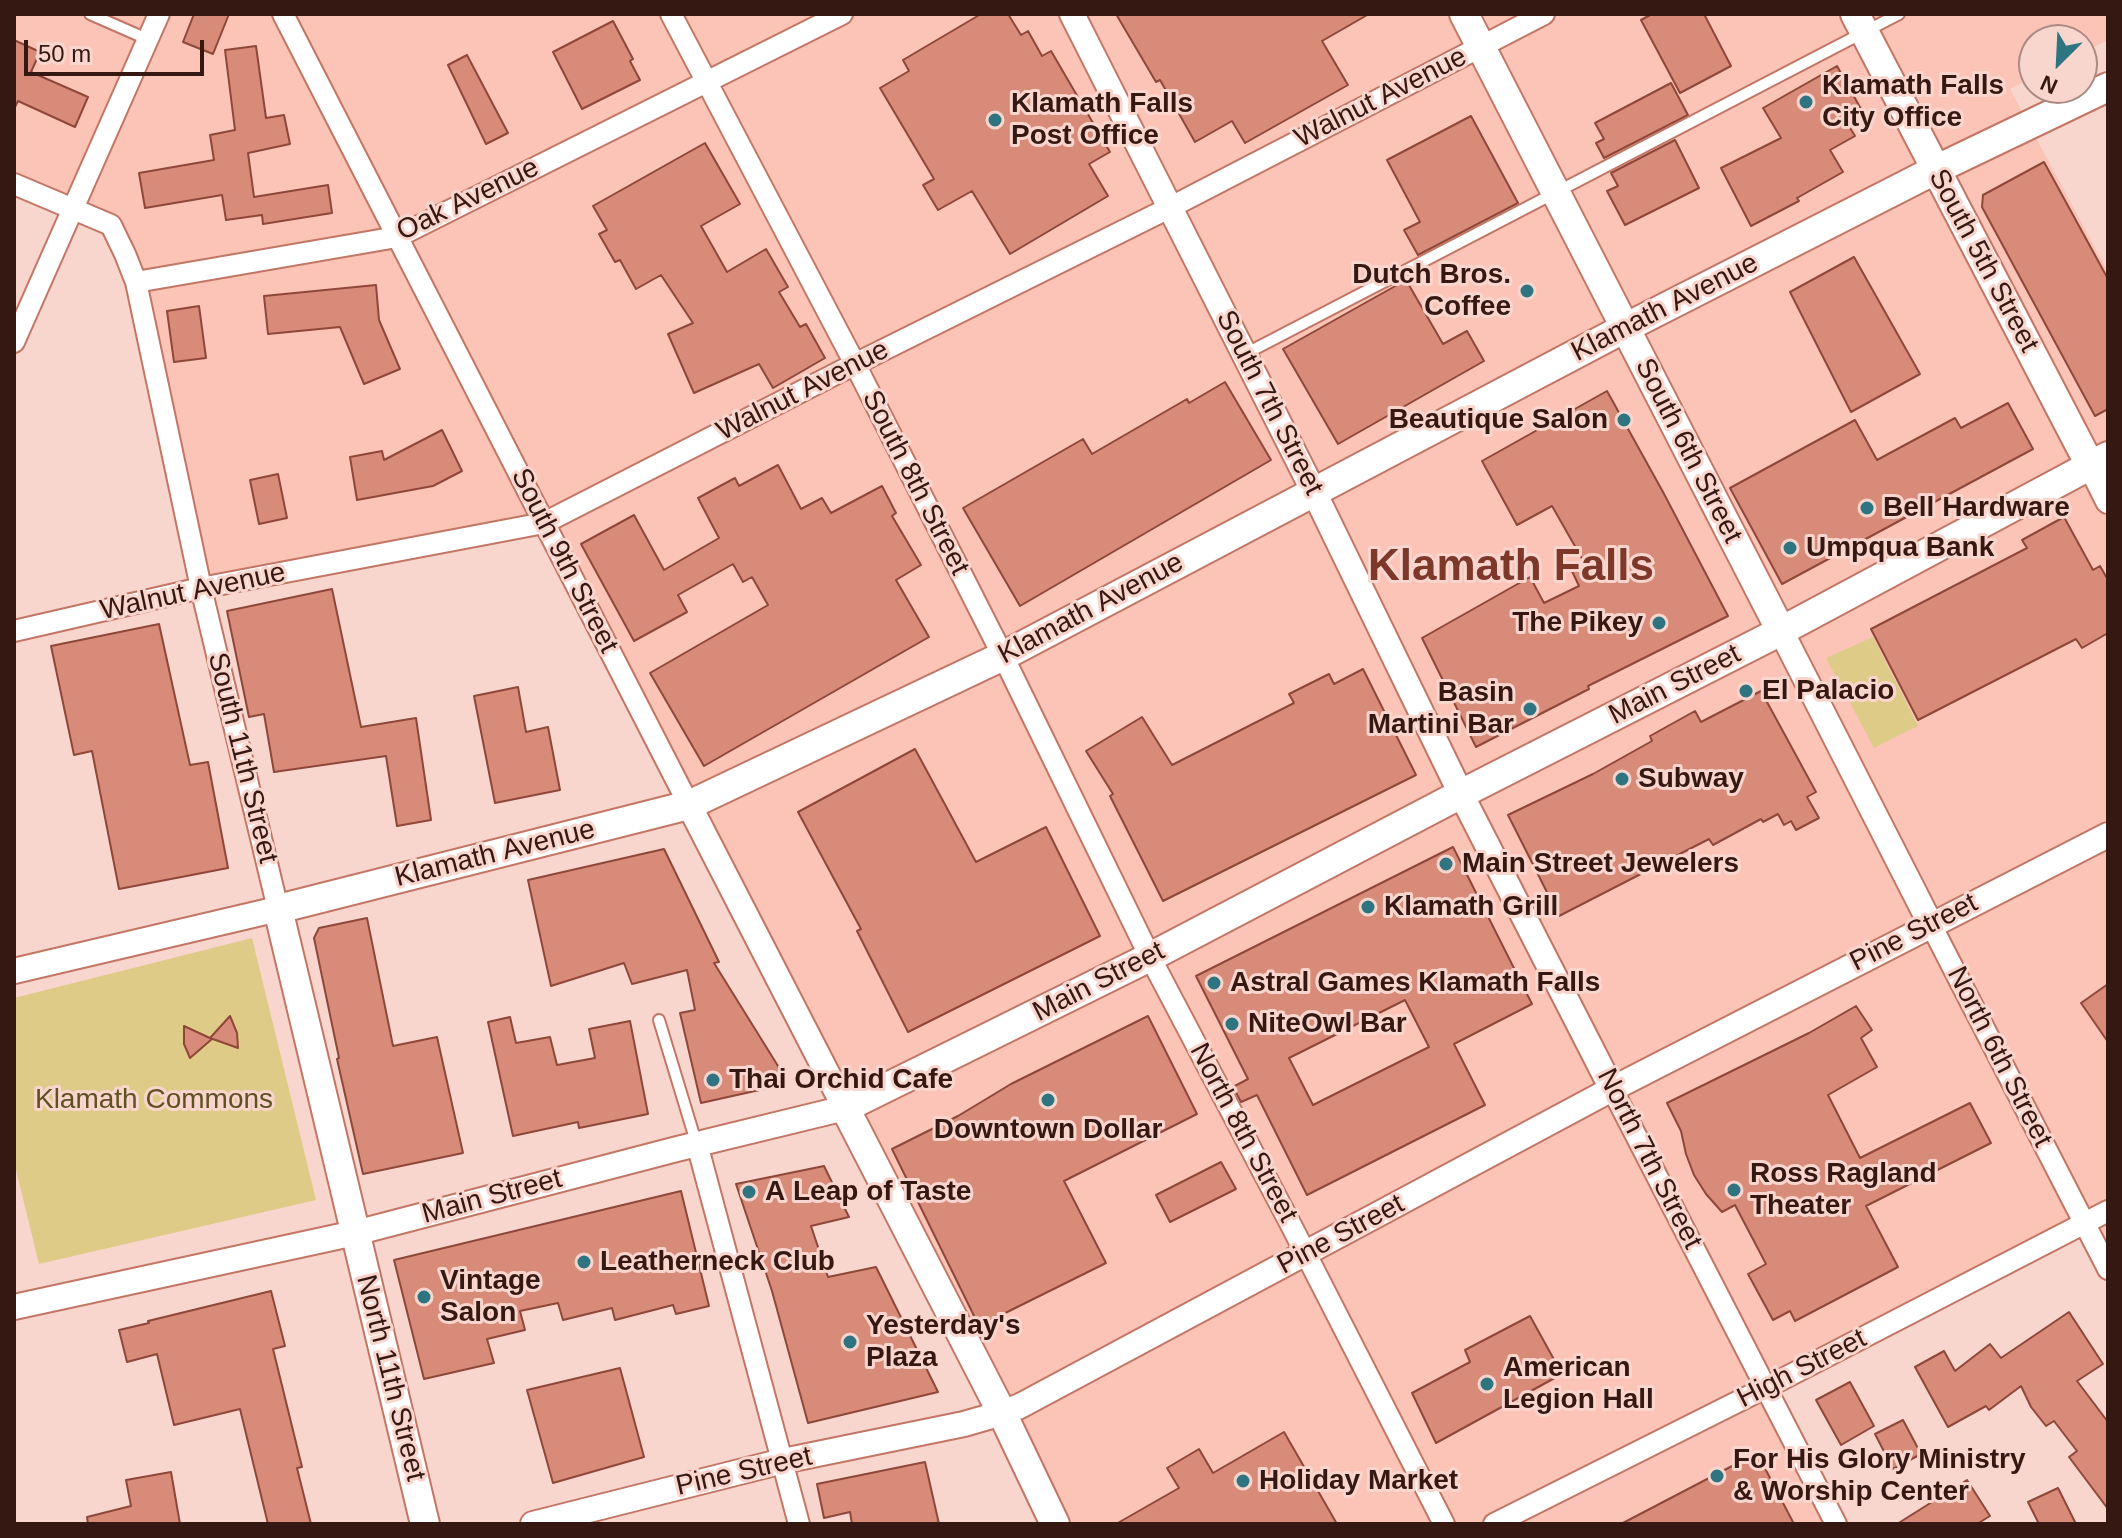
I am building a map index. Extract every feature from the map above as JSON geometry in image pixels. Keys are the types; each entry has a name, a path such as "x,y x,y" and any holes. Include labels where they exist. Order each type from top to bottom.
{"main road":[{"name":"South 6th Street","path":"1464,14 1781,631"},
{"name":"South 5th Street","path":"1860,23 1935,170 2099,460"},
{"name":"Klamath Avenue","path":"278,909 689,805 1003,656 1625,328 1935,170 2108,87"},
{"name":"Main Street","path":"845,1108 1150,957 1781,631 2099,460"},
{"name":"South 11th Street","path":"278,909 355,1233"},
{"path":"845,1108 1002,1413 1055,1524"},
{"name":"North 11th Street","path":"355,1233 425,1524"}],"street":[{"path":"14,342 159,14"},
{"name":"South 9th Street","path":"283,14 845,1108"},
{"name":"South 8th Street","path":"671,14 855,364 1003,656 1150,957"},
{"name":"Oak Avenue","path":"136,282 397,237 842,14"},
{"name":"South 7th Street","path":"1072,14 1314,492 1461,794"},
{"name":"Walnut Avenue","path":"14,631 201,588 544,523 1171,207 1544,14"},
{"path":"14,184 111,225 136,282"},
{"name":"South 11th Street","path":"136,282 201,588 278,909"},
{"path":"2099,460 2108,501"},
{"name":"North 6th Street","path":"1781,631 2108,1269"},
{"name":"North 7th Street","path":"1461,794 1836,1524"},
{"name":"Pine Street","path":"533,1524 783,1461 964,1424 1020,1406 1612,1089 2108,835"},
{"name":"Klamath Avenue","path":"14,971 278,909"},
{"name":"North 8th Street","path":"1150,957 1444,1524"},
{"name":"Main Street","path":"14,1307 355,1233 845,1108"},
{"path":"697,1144 799,1524"},
{"name":"High Street","path":"1494,1524 2108,1211"}],"lane":[{"path":"90,14 147,39"},
{"path":"1245,354 1555,193 1860,23 1899,14"},
{"path":"659,1020 697,1144"}],"shaded area":[{"path":"14,14 2108,14 2108,40 2098,45 2098,24 2018,24 2018,85 2010,89 2108,272 2108,1269 2085,1224 1766,1387 1836,1524 1055,1524 544,523 201,588 136,283 111,225 14,180"}],"green space":[{"path":"1873,637 1918,726 1874,748 1826,658"},
{"name":"Klamath Commons","path":"252,938 316,1200 39,1264 14,1162 14,998"}],"building":[{"path":"194,14 229,14 213,54 183,42"},
{"name":"Klamath Falls Post Office","path":"981,14 1008,14 1021,35 1028,31 1042,56 1051,51 1110,152 1089,164 1108,196 1010,254 972,191 938,210 923,185 934,179 880,88 909,71 903,60"},
{"path":"1116,14 1369,14 1322,41 1348,85 1245,143 1232,121 1195,142 1160,80 1156,82"},
{"path":"1652,14 1704,14 1731,66 1680,93 1641,20"},
{"path":"613,21 640,80 582,109 553,52"},
{"path":"14,40 40,52 31,72 88,97 75,127 18,101 14,109"},
{"path":"256,46 266,118 284,115 290,144 248,153 254,197 328,185 332,213 263,224 262,215 226,220 222,195 145,208 139,173 214,160 210,135 235,130 225,50"},
{"path":"467,55 508,133 486,144 448,65"},
{"path":"1837,66 1861,109 1844,118 1855,136 1830,150 1843,172 1797,198 1799,201 1751,226 1721,168 1781,138 1763,108"},
{"path":"1671,83 1688,115 1604,158 1596,143 1604,139 1595,123"},
{"path":"1471,116 1518,203 1418,255 1404,230 1420,222 1387,160"},
{"path":"1675,140 1699,188 1625,225 1607,191 1618,186 1611,173"},
{"path":"705,143 740,204 701,226 727,272 766,249 788,287 779,292 800,327 806,324 825,358 773,388 759,364 694,393 668,334 693,323 661,275 636,289 620,260 615,262 599,234 607,230 593,206"},
{"path":"2044,162 2108,279 2108,409 2095,416 1982,207 1983,195"},
{"path":"1854,257 1920,374 1851,412 1790,292"},
{"path":"1406,280 1443,344 1467,331 1484,361 1338,444 1283,349"},
{"path":"376,285 379,320 400,369 364,384 340,327 268,334 264,296"},
{"path":"199,306 206,358 174,362 167,311"},
{"path":"1225,382 1271,460 1020,606 963,508 1083,439 1092,454 1187,399 1189,403"},
{"path":"1607,391 1728,616 1588,686 1589,689 1476,747 1422,638 1530,577 1544,603 1579,586 1571,569 1584,562 1552,506 1517,525 1482,461"},
{"path":"2008,403 2033,449 1782,584 1730,488 1855,420 1877,460 1955,418 1961,428"},
{"path":"442,430 462,471 433,486 357,500 350,457 382,451 384,460"},
{"path":"778,465 801,509 822,498 831,513 882,486 896,513 892,516 921,565 896,580 929,637 704,766 650,673 768,605 752,577 743,582 733,564 678,595 687,612 634,641 581,544 634,515 664,570 719,538 698,498 735,478 739,486"},
{"path":"278,474 287,518 259,524 250,480"},
{"path":"2064,517 2093,570 2100,566 2108,580 2108,633 2082,648 2076,639 1918,720 1871,629 2027,548 2022,540"},
{"path":"332,589 361,727 416,718 431,820 397,826 386,756 274,772 264,714 249,717 227,611"},
{"path":"159,624 190,765 208,762 228,868 119,889 92,751 74,755 51,646"},
{"path":"1363,669 1416,775 1163,901 1110,796 1113,794 1086,751 1142,717 1172,765 1294,703 1289,694 1329,674 1334,684"},
{"path":"518,687 526,732 548,727 560,790 495,803 474,696"},
{"path":"1761,691 1816,792 1807,797 1819,818 1796,830 1791,821 1784,825 1778,814 1763,822 1761,819 1713,845 1709,839 1559,916 1508,815 1593,774 1652,741 1650,736 1695,711 1701,722"},
{"path":"915,749 976,862 1046,827 1100,936 908,1032 857,931 861,929 798,812"},
{"path":"1453,847 1532,1004 1454,1044 1485,1105 1307,1195 1257,1095 1241,1102 1233,1087 1248,1079 1196,976","holes":["1405,1000 1429,1047 1313,1105 1289,1058"]},
{"path":"664,849 719,962 714,963 778,1066 782,1085 701,1103 680,1013 695,1010 687,970 632,984 624,963 551,986 528,880"},
{"path":"367,918 393,1046 437,1037 463,1153 363,1174 314,938 319,928"},
{"path":"2108,984 2108,1042 2081,1003"},
{"name":"Ross Ragland Theater","path":"1856,1006 1872,1030 1861,1038 1877,1067 1828,1095 1860,1158 1970,1103 1991,1143 1866,1206 1898,1267 1795,1321 1790,1311 1773,1320 1748,1274 1766,1264 1735,1205 1722,1212 1694,1175 1681,1131 1667,1103 1809,1033"},
{"path":"230,1016 237,1033 238,1048 210,1038"},
{"path":"1148,1016 1197,1114 1064,1181 1106,1263 979,1326 892,1149 958,1116 1011,1084"},
{"path":"510,1017 516,1043 550,1037 557,1065 595,1058 589,1029 630,1021 648,1114 579,1128 578,1122 513,1136 488,1022"},
{"path":"184,1026 212,1039 190,1058 184,1044"},
{"path":"1221,1162 1236,1189 1170,1222 1156,1195"},
{"name":"Yesterday's Plaza","path":"824,1166 849,1217 811,1226 828,1277 876,1267 938,1392 808,1423 772,1291 736,1184"},
{"path":"681,1191 709,1306 676,1314 673,1305 615,1320 612,1308 563,1320 558,1303 520,1311 525,1330 487,1339 494,1363 424,1379 394,1260"},
{"path":"271,1291 285,1346 273,1349 302,1467 297,1468 311,1524 268,1524 240,1409 174,1425 157,1354 127,1362 119,1330"},
{"path":"2069,1312 2103,1364 2077,1381 2108,1422 2108,1509 2069,1457 2077,1451 2054,1421 2046,1426 2031,1407 2021,1386 1989,1410 1986,1406 1948,1427 1915,1367 1944,1351 1955,1371 1990,1344 2001,1358"},
{"name":"American Legion Hall","path":"1530,1316 1562,1374 1436,1443 1412,1393 1470,1362 1465,1350"},
{"path":"620,1368 644,1457 553,1483 527,1390"},
{"path":"1850,1382 1874,1426 1841,1445 1816,1400"},
{"path":"1903,1420 1921,1454 1893,1469 1875,1434"},
{"name":"Holiday Market","path":"1284,1432 1337,1524 1116,1524 1179,1488 1167,1468 1199,1449 1213,1473"},
{"path":"1757,1453 1794,1524 1621,1524"},
{"path":"925,1462 939,1524 852,1524 850,1512 824,1518 817,1484"},
{"path":"171,1472 180,1524 88,1524 87,1517 131,1506 126,1480"},
{"path":"1967,1480 1990,1516 1977,1524 1897,1524"},
{"path":"2058,1488 2076,1524 2039,1524 2028,1502"}],"place":[{"name":"Klamath Falls City Office","path":"1806,102"},
{"name":"Klamath Falls Post Office","path":"995,120"},
{"name":"Dutch Bros. Coffee","path":"1527,291"},
{"name":"Beautique Salon","path":"1624,420"},
{"name":"Bell Hardware","path":"1867,508"},
{"name":"Umpqua Bank","path":"1790,548"},
{"name":"The Pikey","path":"1659,623"},
{"name":"El Palacio","path":"1746,691"},
{"name":"Basin Martini Bar","path":"1530,709"},
{"name":"Subway","path":"1622,779"},
{"name":"Main Street Jewelers","path":"1446,864"},
{"name":"Klamath Grill","path":"1368,907"},
{"name":"Astral Games Klamath Falls","path":"1214,983"},
{"name":"NiteOwl Bar","path":"1232,1024"},
{"name":"Thai Orchid Cafe","path":"713,1080"},
{"name":"Downtown Dollar","path":"1048,1100"},
{"name":"Ross Ragland Theater","path":"1734,1190"},
{"name":"A Leap of Taste","path":"749,1192"},
{"name":"Leatherneck Club","path":"584,1262"},
{"name":"Vintage Salon","path":"424,1297"},
{"name":"Yesterday's Plaza","path":"850,1342"},
{"name":"American Legion Hall","path":"1487,1384"},
{"name":"For His Glory Ministry & Worship Center","path":"1717,1476"},
{"name":"Holiday Market","path":"1243,1481"}],"district":[{"name":"Klamath Falls","path":"1511,568"}]}
